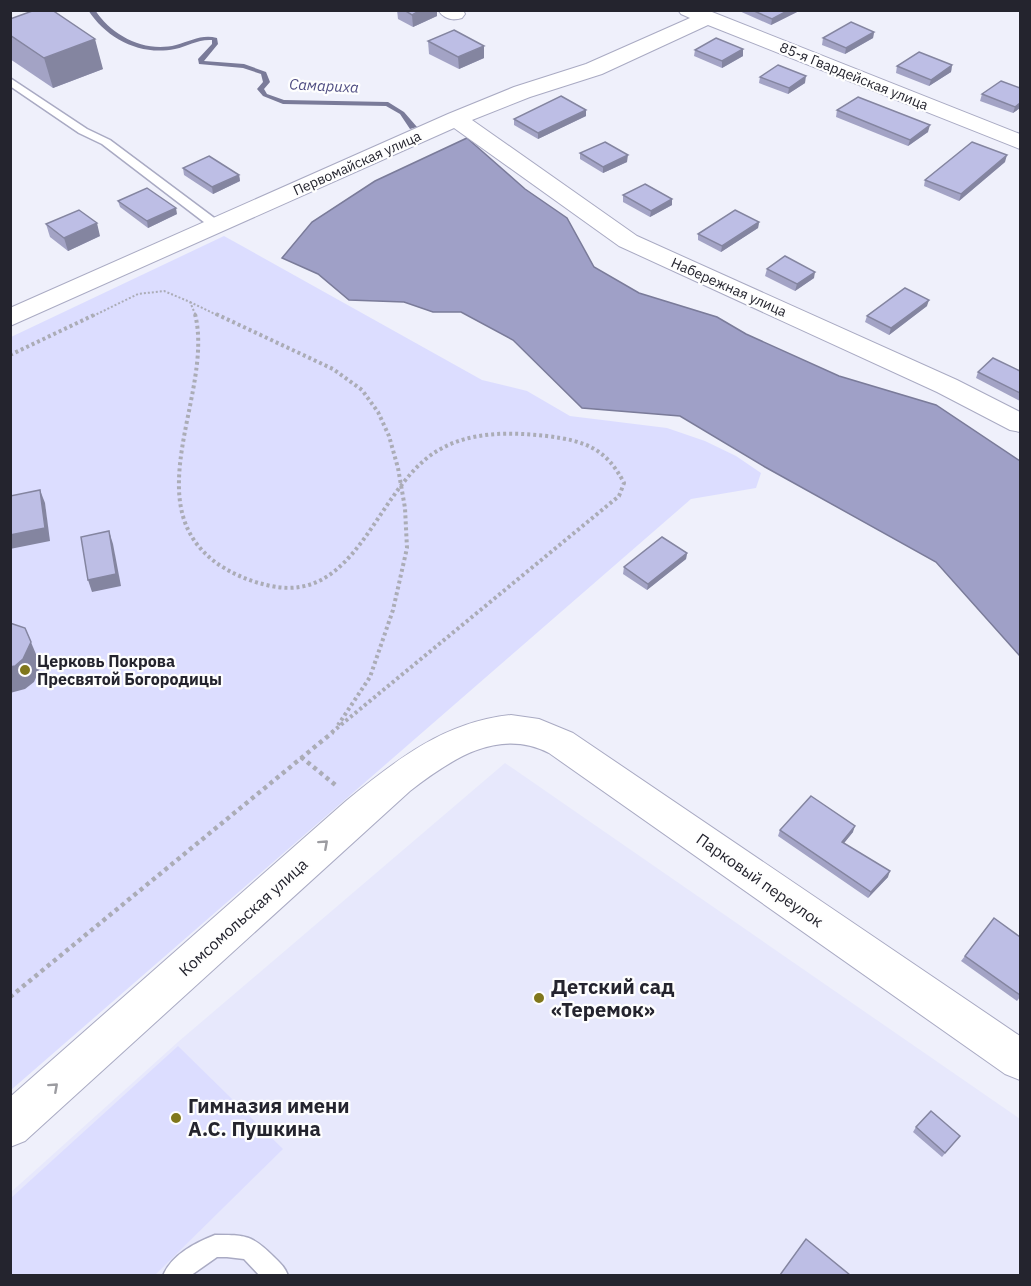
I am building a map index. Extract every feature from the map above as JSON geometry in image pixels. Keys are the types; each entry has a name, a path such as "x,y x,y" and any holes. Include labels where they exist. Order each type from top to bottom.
{"street":[{"name":"Первомайская улица","path":"10,318 456,119 522,92 594,69 698,14"},
{"name":"85-я Гвардейская улица","path":"698,14 1020,142"},
{"name":"Набережная улица","path":"456,119 628,241 947,386 1020,423"},
{"name":"Парковый переулок","path":"489,730 509,728 537,732 561,743 1020,1060"},
{"name":"Комсомольская улица","path":"10,1126 363,808 411,770 445,748 489,730"}],"lane":[{"path":"10,81 83,132 106,142 217,226"},
{"path":"174,1275 186,1263 215,1246 249,1248 277,1275"}],"path":[{"path":"10,356 138,294 164,291 333,369 362,390 378,412 389,436 405,508 407,549 393,610 370,677 334,730"},
{"path":"10,997 619,496 624,483 617,468 603,451 556,438 509,434 484,435 454,443 434,452 400,483 363,544 331,575 311,587 282,590 227,572 191,538 183,512 180,490 182,449 187,410 197,373 199,341 199,321 190,302"},
{"path":"302,757 363,808"}],"shaded area":[{"path":"467,138 525,189 567,218 594,267 639,293 717,317 746,334 839,376 936,405 1020,461 1020,656 936,562 765,467 680,416 582,408 513,340 461,312 433,312 404,302 349,300 318,274 282,258 312,222 375,181"},
{"path":"224,236 482,380 527,391 570,416 667,428 705,441 736,456 761,473 756,488 691,499 11,1090 11,337"},
{"name":"Детский сад «Теремок»","path":"505,763 1020,1119 1020,1275 11,1275 10,1193 178,1042"},
{"name":"Гимназия имени А.С. Пушкина","path":"178,1046 283,1149 155,1275 11,1275 11,1198"}],"building":[{"path":"35,10 52,10 95,39 44,58 10,35 10,19"},
{"path":"404,10 421,10 412,15"},
{"path":"752,10 789,10 772,19"},
{"path":"851,22 874,32 846,48 823,38"},
{"path":"454,30 484,46 458,57 428,41"},
{"path":"716,38 743,49 722,61 695,50"},
{"path":"919,52 952,65 931,80 897,66"},
{"path":"778,65 806,76 789,88 760,77"},
{"path":"1001,81 1020,88 1020,103 1015,107 982,94"},
{"path":"561,96 586,110 538,133 514,119"},
{"path":"858,97 930,125 910,140 837,110"},
{"path":"605,142 628,155 603,167 580,153"},
{"path":"972,142 1007,155 961,194 925,180"},
{"path":"209,156 239,175 212,187 183,168"},
{"path":"645,184 672,199 651,211 623,195"},
{"path":"147,188 176,208 147,221 118,201"},
{"path":"79,210 97,223 64,238 46,224"},
{"path":"735,210 759,222 722,246 698,234"},
{"path":"785,256 815,272 797,284 767,269"},
{"path":"905,288 929,300 891,328 867,316"},
{"path":"993,358 1020,371 1020,393 978,372"},
{"path":"40,490 45,528 10,535 10,496"},
{"path":"109,531 116,574 88,580 81,537"},
{"path":"662,537 687,553 648,584 624,567"},
{"path":"10,623 25,628 31,642 23,659 10,667"},
{"path":"811,796 855,826 842,842 890,871 871,892 780,830"},
{"path":"994,918 1020,937 1020,995 965,956"},
{"path":"931,1111 960,1136 945,1153 916,1127"},
{"path":"806,1239 850,1275 780,1275"}],"waterway":[{"name":"Самариха","path":"91,10 98,20 116,36 139,46 163,49 200,39 215,39 215,44 201,59 201,63 244,66 264,73 267,82 260,89 265,95 283,102 388,104 402,113 413,127"}],"place":[{"name":"Церковь Покрова Пресвятой Богородицы","path":"25,670"},
{"name":"Детский сад «Теремок»","path":"539,998"},
{"name":"Гимназия имени А.С. Пушкина","path":"176,1118"}]}
